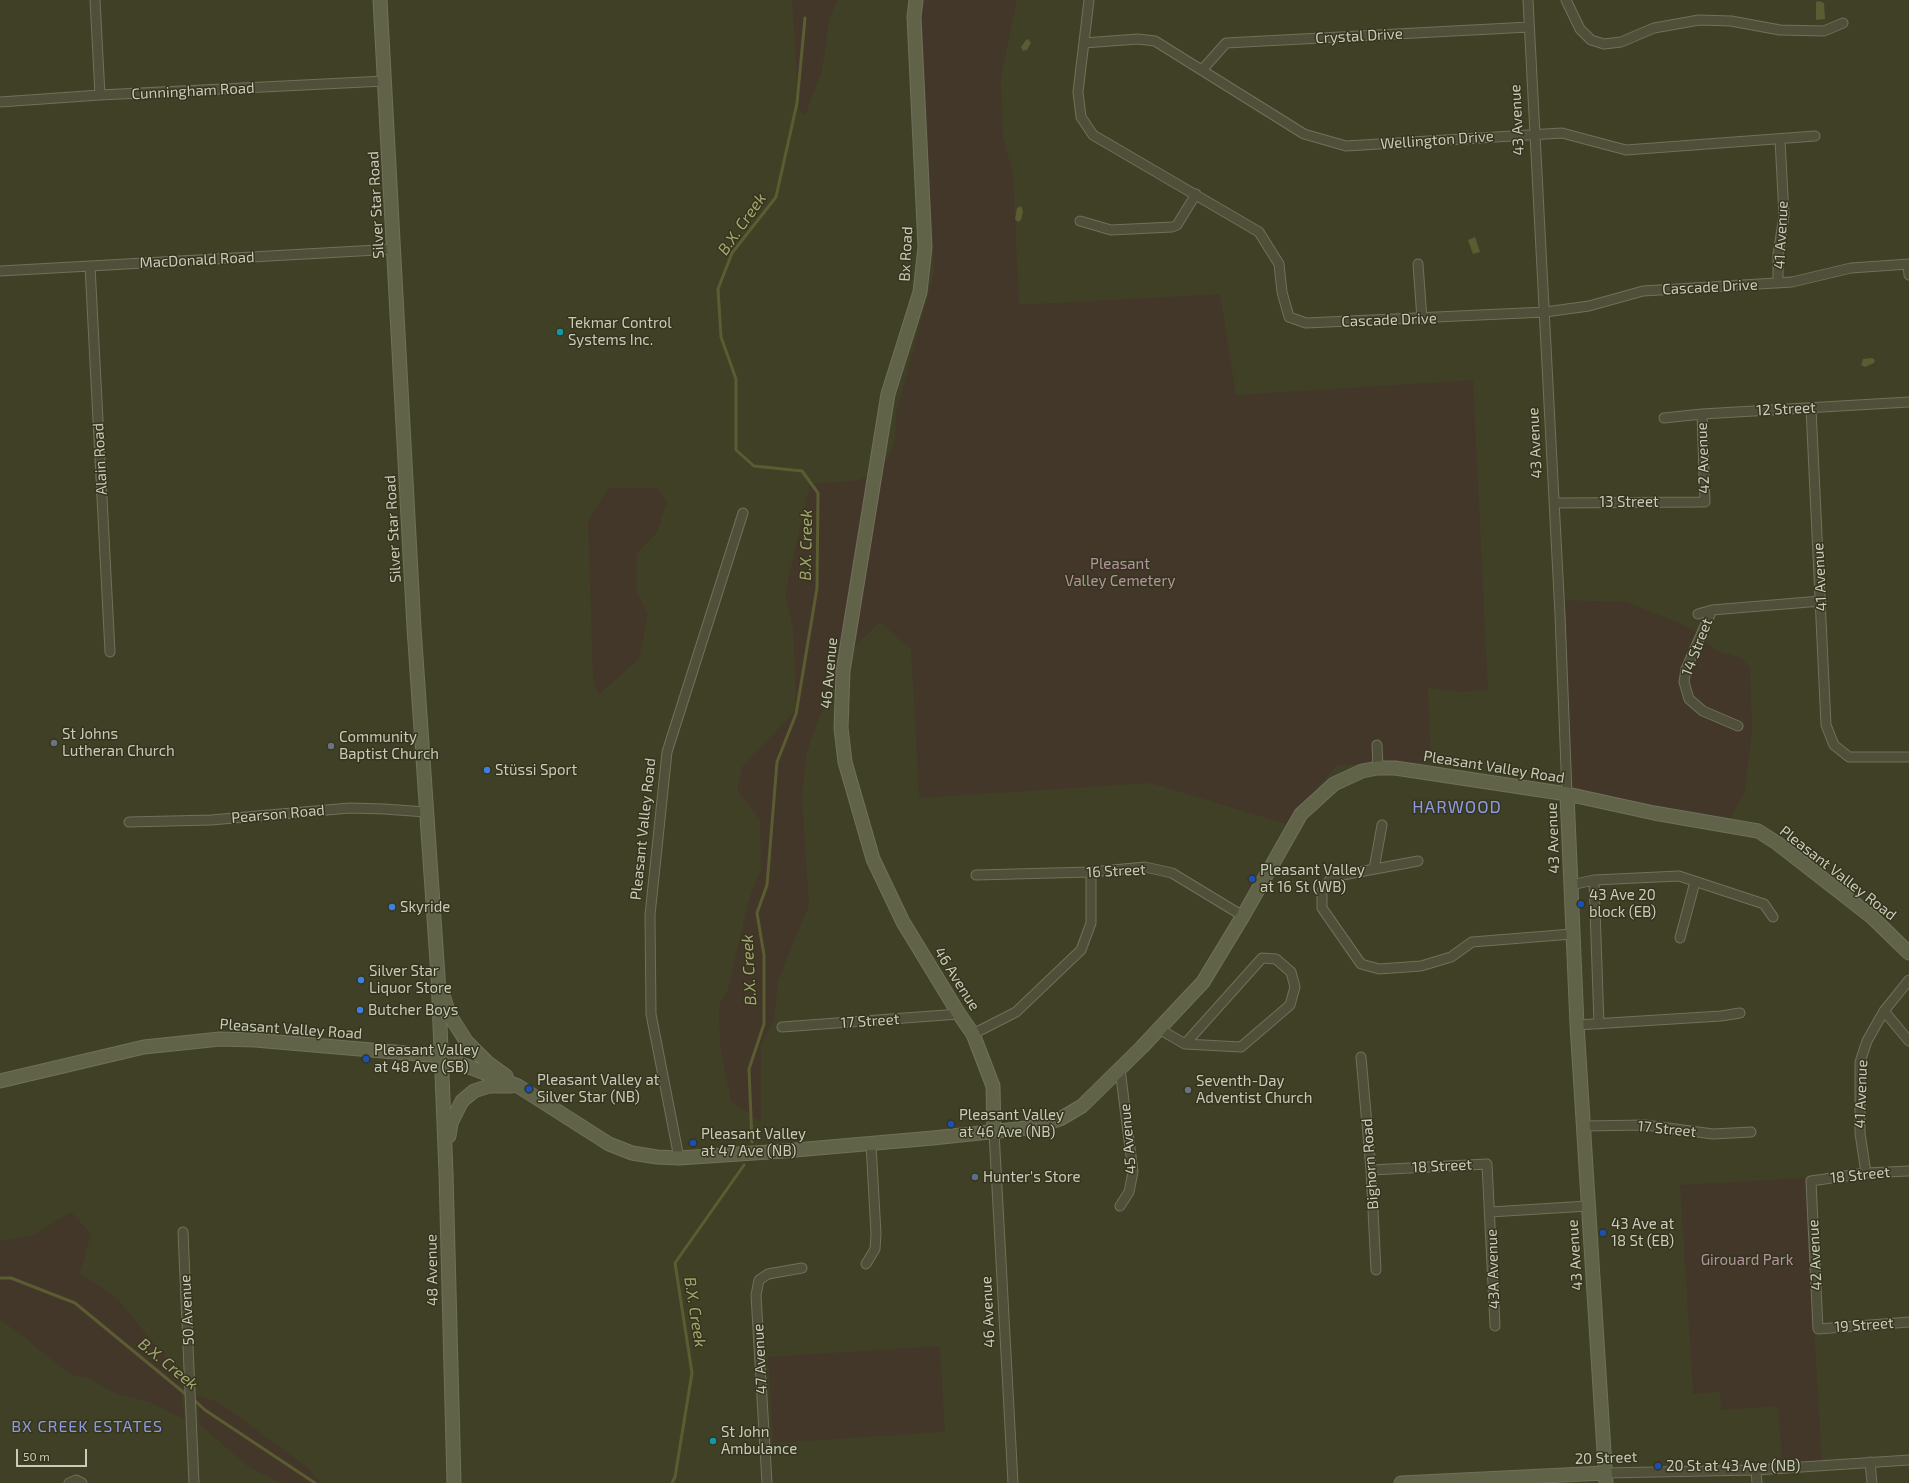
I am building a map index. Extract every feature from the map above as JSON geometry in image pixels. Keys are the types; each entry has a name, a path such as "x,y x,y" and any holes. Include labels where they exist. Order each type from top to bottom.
{"street":[{"path":"95,0 100,95"},
{"name":"Silver Star Road","path":"380,0 414,613 438,976 441,1056"},
{"name":"Bx Road","path":"870,504 888,394 920,292 926,247 914,17 916,0"},
{"name":"Cascade Drive","path":"1088,0 1078,92 1081,117 1093,135 1259,232 1279,264 1282,292 1290,317 1306,323 1422,319 1545,312 1589,306 1643,291 1792,282 1851,268 1909,264"},
{"name":"43 Avenue","path":"1528,0 1554,503 1572,934 1605,1478"},
{"path":"1566,0 1580,29 1592,40 1604,44 1621,42 1654,28 1699,20 1731,21 1780,30 1824,31 1844,23"},
{"name":"Crystal Drive","path":"1202,70 1226,42 1529,27"},
{"name":"Wellington Drive","path":"1084,44 1138,39 1155,42 1304,134 1346,146 1562,133 1626,150 1815,136"},
{"name":"Cunningham Road","path":"0,102 100,95 385,81"},
{"name":"41 Avenue","path":"1778,283 1778,254 1784,216 1780,139"},
{"path":"1080,221 1111,230 1172,227 1177,225 1196,194"},
{"name":"MacDonald Road","path":"0,271 395,249"},
{"path":"1418,264 1422,319"},
{"path":"1909,264 1909,275"},
{"name":"Alain Road","path":"90,266 110,652"},
{"name":"12 Street","path":"1664,418 1702,414 1909,402"},
{"name":"41 Avenue","path":"1811,408 1826,725 1834,745 1849,757 1909,757"},
{"name":"42 Avenue","path":"1702,414 1705,502"},
{"name":"13 Street","path":"1554,503 1705,502"},
{"name":"46 Avenue","path":"870,504 843,671 841,728 844,762 873,859 903,922 959,1014 973,1034 993,1086 994,1132 1013,1483"},
{"name":"Pleasant Valley Road","path":"679,1158 651,1014 650,915 667,752 743,513"},
{"name":"14 Street","path":"1698,614 1712,610 1821,601"},
{"name":"14 Street","path":"1712,610 1686,669 1684,682 1689,699 1702,711 1738,726"},
{"path":"1377,745 1378,768"},
{"name":"Pleasant Valley Road","path":"0,1081 144,1047 220,1039 255,1040 441,1056 518,1086 609,1144 632,1153 657,1157 679,1158 871,1144 1036,1127 1060,1119 1082,1106 1120,1069 1203,982 1243,916 1301,814 1334,784 1362,771 1378,768 1395,768 1567,794 1654,813 1758,831 1777,843 1872,917 1909,953"},
{"name":"Pearson Road","path":"129,822 211,820 350,808 384,808 426,812"},
{"path":"1374,869 1382,825"},
{"path":"1418,861 1332,877 1322,891 1322,908 1361,964 1379,969 1421,966 1451,957 1472,942 1572,934"},
{"name":"16 Street","path":"976,875 1091,872 1145,867 1172,873 1243,916"},
{"path":"973,1034 1016,1012 1081,950 1091,923 1091,872"},
{"name":"43 Avenue","path":"1571,885 1594,880 1679,876 1764,904 1773,918"},
{"path":"1594,880 1599,1024"},
{"path":"1680,938 1695,882"},
{"path":"1159,1029 1185,1044 1241,1047 1290,1005 1295,987 1291,972 1276,959 1262,958 1185,1044"},
{"path":"438,976 449,1014 466,1041 488,1063 518,1086"},
{"name":"41 Avenue","path":"1866,1173 1860,1133 1860,1062 1867,1041 1884,1011 1909,980"},
{"path":"1884,1011 1909,1041"},
{"path":"1577,1025 1721,1016 1740,1013"},
{"name":"17 Street","path":"782,1027 959,1014"},
{"name":"48 Avenue","path":"441,1056 446,1173 454,1483"},
{"name":"Bighorn Road","path":"1361,1057 1371,1170 1376,1270"},
{"name":"45 Avenue","path":"1120,1069 1133,1172 1129,1192 1120,1206"},
{"path":"446,1173 451,1123 462,1101 474,1091 489,1086 518,1086"},
{"name":"17 Street","path":"1583,1126 1644,1125 1713,1134 1751,1132"},
{"path":"866,1264 875,1249 876,1234 871,1144"},
{"name":"18 Street","path":"1371,1170 1487,1164 1490,1212"},
{"name":"18 Street","path":"1811,1181 1866,1173 1909,1171"},
{"name":"42 Avenue","path":"1811,1181 1818,1329"},
{"path":"1490,1212 1588,1206"},
{"name":"43A Avenue","path":"1490,1212 1495,1326"},
{"name":"50 Avenue","path":"183,1232 194,1483"},
{"name":"47 Avenue","path":"767,1483 756,1295 759,1280 768,1274 802,1268"},
{"name":"19 Street","path":"1818,1329 1909,1322"},
{"name":"20 Street","path":"1401,1483 1605,1478 1909,1460"},
{"path":"1870,1462 1872,1483"},
{"path":"1756,1470 1757,1483"},
{"path":"69,1483 76,1480 82,1483"}],"green space":[{"path":"792,0 837,0 830,17 822,70 805,116 799,110"},
{"name":"Pleasant Valley Cemetery","path":"923,0 1017,0 1001,78 1003,138 1013,173 1019,305 1220,294 1236,395 1473,380 1488,690 1458,692 1428,688 1431,762 1337,765 1286,824 1151,783 919,798 911,649 880,622 856,645 820,716 807,751 802,797 809,905 778,981 774,1019 761,1046 761,1122 731,1101 720,1046 719,1006 728,989 748,902 761,869 760,819 737,790 742,767 794,712 796,695 793,629 785,594 810,484 853,481 875,474 888,458 895,438 896,413 934,273 921,19"},
{"path":"608,488 657,488 667,502 657,532 637,553 637,592 648,614 639,659 598,695 593,677 588,522"},
{"path":"1557,600 1627,602 1689,627 1717,651 1741,658 1750,667 1752,730 1745,792 1727,823 1573,799 1564,708"},
{"name":"Girouard Park","path":"1805,1178 1822,1461 1782,1463 1778,1406 1721,1410 1720,1392 1693,1394 1680,1185"},
{"path":"71,1212 91,1234 80,1273 116,1297 178,1373 185,1420 150,1402 117,1394 88,1378 69,1374 18,1332 0,1320 0,1241 34,1235"},
{"path":"940,1346 945,1432 773,1443 768,1357"},
{"path":"197,1395 220,1403 307,1467 322,1483 282,1483 250,1468 200,1425"}],"shaded area":[{"path":"1819,1 1824,3 1825,19 1816,20 1816,2"},
{"path":"1028,39 1031,43 1027,50 1023,51 1021,47"},
{"path":"1021,206 1023,211 1021,220 1018,222 1015,219 1017,208"},
{"path":"1475,237 1480,252 1473,254 1468,240"},
{"path":"1872,358 1875,360 1874,363 1865,367 1861,365 1863,359"}],"waterway":[{"name":"B.X. Creek","path":"752,1142 749,1069 764,1024 764,955 757,913 767,885 777,762 796,714 817,588 818,493 802,471 754,466 736,450 736,379 721,337 718,289 732,253 776,197 797,103 805,18"},
{"name":"B.X. Creek","path":"672,1483 675,1477 692,1373 675,1263 744,1165"},
{"name":"B.X. Creek","path":"0,1278 11,1278 75,1303 188,1396"},
{"name":"B.X. Creek","path":"193,1399 205,1410 315,1483"}],"place":[{"name":"Tekmar Control Systems Inc.","path":"560,332"},
{"name":"St Johns Lutheran Church","path":"54,743"},
{"name":"Community Baptist Church","path":"331,746"},
{"name":"Stüssi Sport","path":"487,770"},
{"name":"Pleasant Valley at 16 St (WB)","path":"1252,879"},
{"name":"43 Ave 20 block (EB)","path":"1581,904"},
{"name":"Skyride","path":"392,907"},
{"name":"Silver Star Liquor Store","path":"361,980"},
{"name":"Butcher Boys","path":"360,1010"},
{"name":"Pleasant Valley at 48 Ave (SB)","path":"366,1059"},
{"name":"Pleasant Valley at Silver Star (NB)","path":"529,1089"},
{"name":"Seventh-Day Adventist Church","path":"1188,1090"},
{"name":"Pleasant Valley at 46 Ave (NB)","path":"951,1124"},
{"name":"Pleasant Valley at 47 Ave (NB)","path":"693,1143"},
{"name":"Hunter's Store","path":"975,1177"},
{"name":"43 Ave at 18 St (EB)","path":"1603,1233"},
{"name":"St John Ambulance","path":"713,1441"},
{"name":"20 St at 43 Ave (NB)","path":"1658,1466"}],"district":[{"name":"HARWOOD","path":"1457,807"},
{"name":"BX CREEK ESTATES","path":"87,1427"}]}
